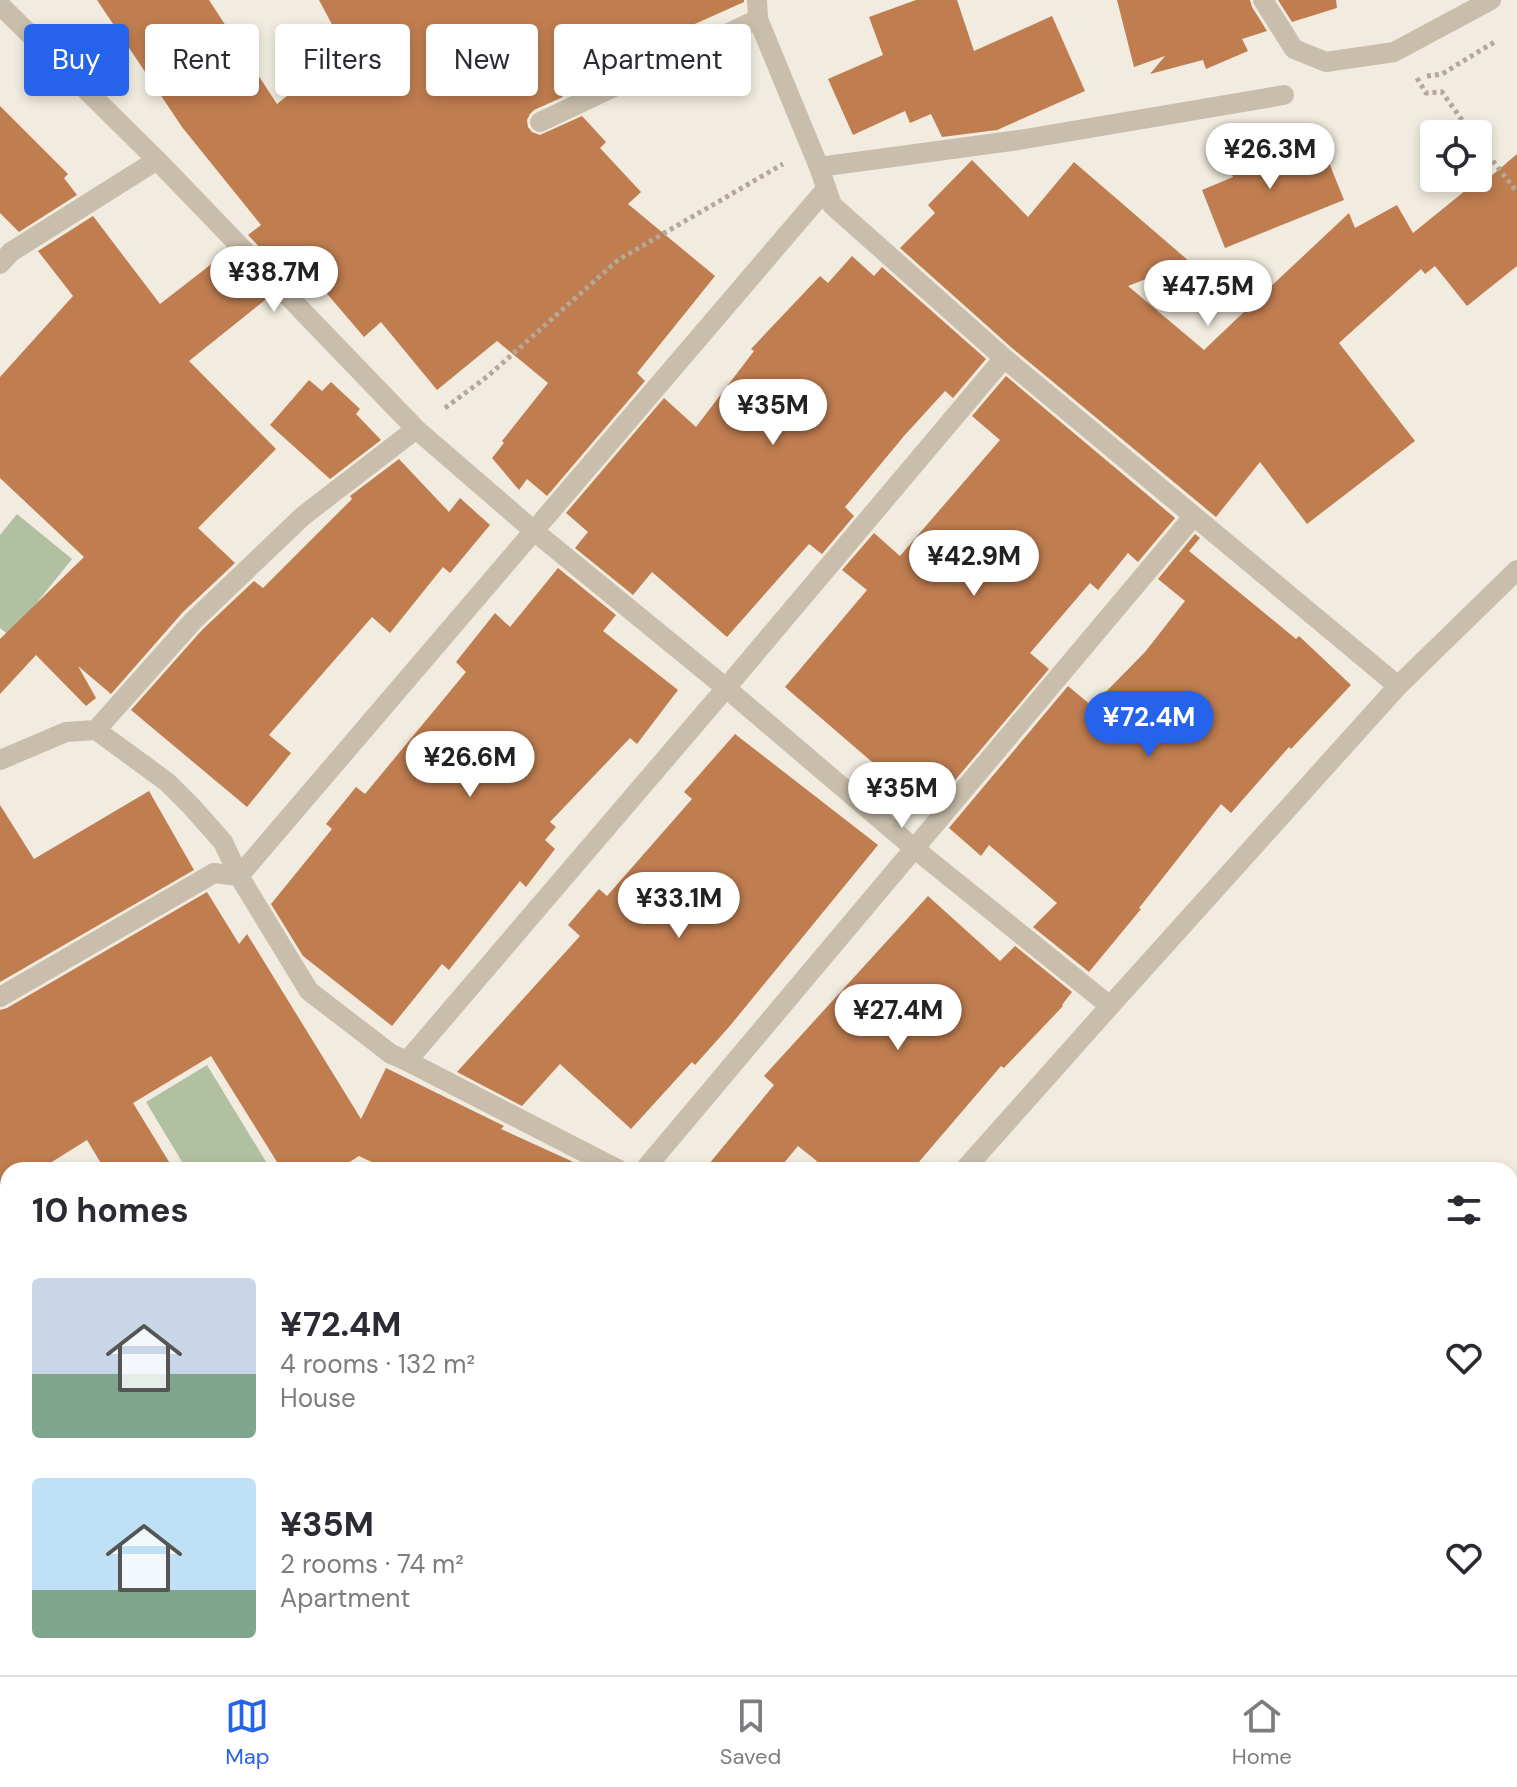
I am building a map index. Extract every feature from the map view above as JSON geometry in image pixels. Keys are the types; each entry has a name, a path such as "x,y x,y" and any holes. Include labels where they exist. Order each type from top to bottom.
{"street":[{"path":"1263,0 1294,49 1326,62 1394,52 1491,0"},
{"path":"0,5 157,160 416,429 915,849 1110,1006"},
{"path":"540,122 758,9 832,205 1004,358 1398,686"},
{"path":"815,157 1019,140 1284,95"},
{"path":"0,264 11,252 157,160"},
{"path":"239,876 826,189"},
{"path":"407,1061 1004,358"},
{"path":"96,730 193,621 294,523 416,429"},
{"path":"651,1162 1193,517"},
{"path":"971,1162 1398,686 1517,570"},
{"path":"0,760 66,732 96,730 167,782 223,842 239,876 309,991 391,1054 603,1162"},
{"path":"0,997 214,873 239,876"}],"path":[{"path":"1417,78 1426,93 1442,92 1462,120"},
{"path":"416,429 488,376 618,260 815,157"},
{"path":"1492,160 1517,192"}],"green space":[{"path":"17,514 72,559 10,636 0,628 0,535"},
{"path":"207,1065 266,1162 182,1162 146,1102"}],"building":[{"path":"97,0 209,0 225,24 145,24 145,72 129,48 129,24 113,24"},
{"path":"319,0 744,0 695,24 554,24 554,96 563,97 534,110 527,120 528,127 540,135 582,116 606,142 600,148 641,192 628,204 715,276 637,373 645,381 547,496 527,479 519,490 492,458 548,383 497,341 437,390 381,322 364,337 305,268 291,280 248,235 261,225 182,127 161,96 259,96 259,76 277,104 287,96 410,96 410,24 332,24"},
{"path":"916,0 957,0 974,51 1052,16 1085,91 997,130 942,137 931,114 910,123 905,111 853,135 828,79 883,55 869,17"},
{"path":"1117,0 1250,0 1267,31 1242,39 1248,51 1206,69 1203,60 1150,74 1165,56 1134,67"},
{"path":"1278,0 1336,0 1337,8 1292,22"},
{"path":"0,106 68,174 64,178 77,195 19,232 0,213"},
{"path":"1290,134 1301,160 1324,150 1344,200 1225,248 1202,190 1233,177 1227,160"},
{"path":"1517,154 1517,266 1467,306 1435,266 1425,274 1421,269 1339,343 1415,441 1307,524 1260,462 1216,517 1012,348 900,248 935,213 928,205 972,160 1028,217 1074,162 1190,262 1128,286 1204,350 1246,310 1250,313 1248,308 1349,213 1355,228 1397,205 1413,233 1464,192 1492,192 1492,175"},
{"path":"93,216 160,304 227,252 270,296 189,361 276,449 198,528 235,563 183,612 111,694 78,666 96,698 86,706 36,655 0,694 0,639 84,557 0,478 0,377 73,296 38,251"},
{"path":"852,256 874,276 882,267 986,359 953,398 945,391 904,436 845,507 854,516 822,554 809,544 727,637 652,572 633,595 575,548 588,532 566,513 664,398 696,427 754,351 751,349 820,276 828,283"},
{"path":"1006,376 1175,518 1138,562 1128,553 1098,590 1090,583 1030,653 1049,669 929,811 785,687 867,590 842,570 874,533 900,556 1000,440 972,416"},
{"path":"309,380 322,391 331,382 360,409 356,414 381,440 330,479 270,425"},
{"path":"399,459 449,512 460,498 490,525 450,573 443,567 390,633 372,617 269,735 291,753 247,807 131,710 202,630 254,581 263,588 352,499 350,496"},
{"path":"1195,534 1200,538 1189,551 1296,639 1299,636 1351,685 1291,749 1289,747 1231,813 1221,804 1089,972 1033,927 1057,903 989,845 981,856 949,828 1068,686 1092,706 1145,652 1185,601 1158,579"},
{"path":"558,568 616,615 603,631 678,690 637,744 630,738 550,822 556,827 545,840 555,849 526,887 520,881 449,970 442,964 392,1026 303,956 271,904 332,829 326,824 356,787 365,794 466,672 456,662 495,613 510,627"},
{"path":"735,734 878,845 729,1027 695,1065 692,1062 631,1129 560,1064 522,1106 457,1072 580,936 568,925 599,889 607,896 692,799 684,792"},
{"path":"149,791 194,870 0,982 0,805 34,859"},
{"path":"207,892 239,944 247,934 361,1119 386,1068 504,1126 501,1129 573,1162 372,1162 359,1156 350,1162 277,1162 211,1056 133,1103 169,1162 100,1162 87,1140 52,1162 0,1162 0,1010"},
{"path":"928,896 1000,961 1015,946 1072,992 1063,1006 1004,1068 1001,1066 919,1162 818,1162 798,1146 785,1162 711,1162 774,1085 764,1076"}]}
